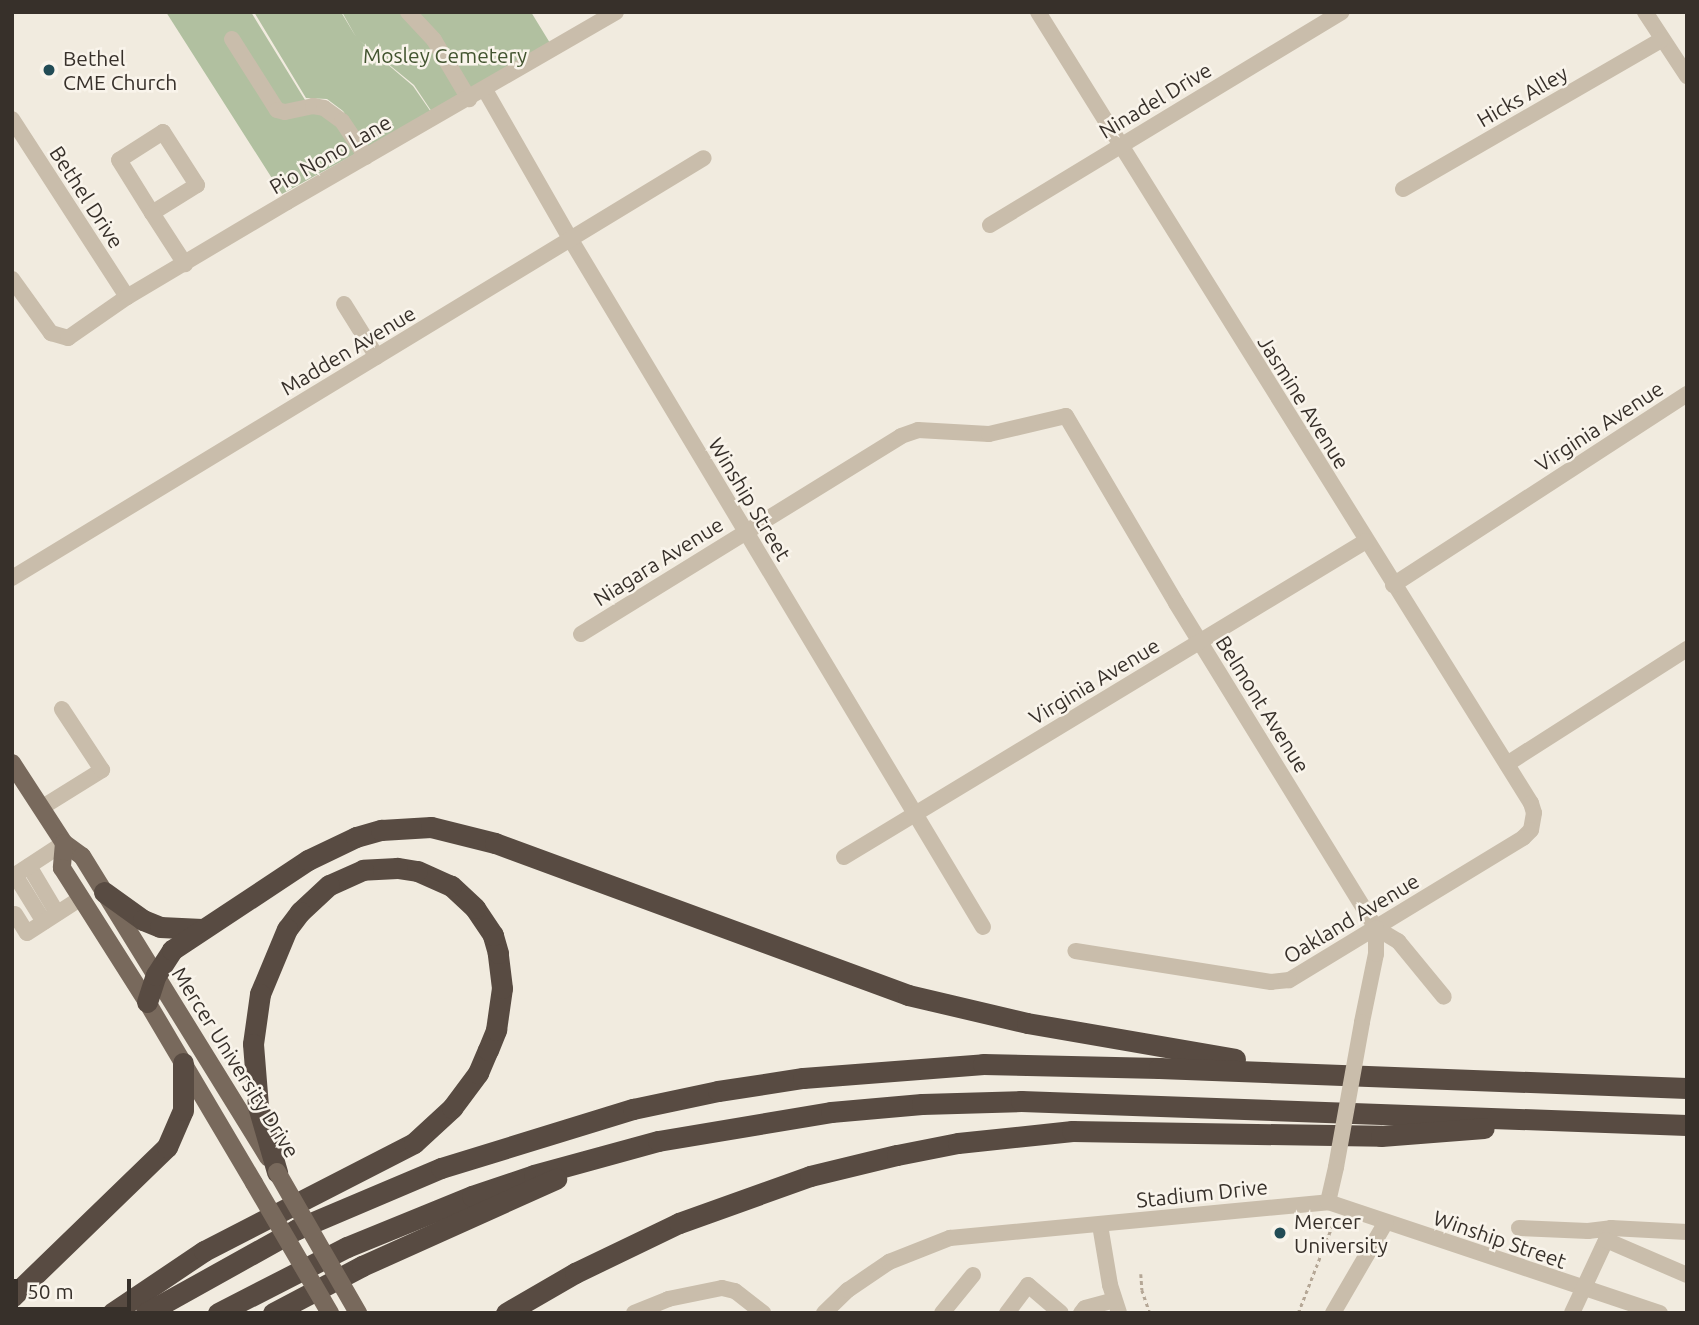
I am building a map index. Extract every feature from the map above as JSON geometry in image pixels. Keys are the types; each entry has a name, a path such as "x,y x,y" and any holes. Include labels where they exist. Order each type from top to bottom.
{"highway":[{"path":"147,1002 156,975 172,950 308,860 347,841 381,830 431,827 495,843 908,995 1027,1023 1334,1075"},
{"path":"112,1313 204,1251 270,1214 404,1149 453,1108 478,1073 488,1050 496,1030 502,988 493,935 475,908 451,886 417,871 397,868 363,870 329,885 299,912 287,929 260,994 253,1044 258,1107 277,1172"},
{"path":"104,892 144,920 160,927 202,929"},
{"path":"12,1297 167,1147 183,1110 183,1063"},
{"path":"146,1313 286,1234 371,1195 440,1168 552,1132 718,1091 803,1078 983,1064 1687,1088"},
{"path":"218,1313 276,1280 408,1221 496,1188 597,1157 769,1120 922,1104 1021,1101 1687,1125"},
{"path":"506,1313 618,1251 746,1197 853,1164 946,1146 1072,1131 1381,1136 1459,1131 1535,1120"},
{"path":"273,1313 362,1266 525,1195 597,1157"}],"main road":[{"name":"Mercer University Drive","path":"12,763 64,843 82,856 277,1172 358,1313"},
{"name":"Mercer University Drive","path":"64,843 62,868 147,1002 330,1313"}],"street":[{"path":"408,12 433,40 469,99"},
{"name":"Pio Nono Lane","path":"12,279 51,332 68,338 127,297 616,12"},
{"name":"Jasmine Avenue","path":"1038,12 1119,146 1507,764 1534,813"},
{"name":"Ninadel Drive","path":"990,225 1342,12"},
{"path":"1644,12 1685,72"},
{"path":"232,39 277,110 285,112 313,106 324,108 341,121 366,157"},
{"name":"Hicks Alley","path":"1403,189 1661,40"},
{"name":"Winship Street","path":"485,90 570,240 983,927"},
{"name":"Bethel Drive","path":"12,119 127,297"},
{"path":"152,213 197,185 163,132 119,160 152,213 185,264"},
{"name":"Madden Avenue","path":"12,578 704,158"},
{"path":"344,304 377,357"},
{"name":"Virginia Avenue","path":"1393,585 1687,394"},
{"name":"Niagara Avenue","path":"581,634 901,436 918,430 989,434 1066,416"},
{"name":"Belmont Avenue","path":"1066,416 1200,642 1376,929 1398,942 1444,997"},
{"name":"Virginia Avenue","path":"844,858 1366,541"},
{"path":"1507,764 1687,649"},
{"path":"41,807 102,771 62,709"},
{"name":"Oakland Avenue","path":"1076,951 1281,982 1376,929 1523,838 1531,830 1534,813"},
{"path":"51,918 14,876 64,843"},
{"path":"29,866 51,918"},
{"path":"12,942 81,898"},
{"path":"15,914 27,933"},
{"path":"1328,1202 1376,954 1376,929"},
{"name":"Winship Street","path":"1328,1202 1660,1313"},
{"name":"Stadium Drive","path":"824,1313 868,1275 923,1246 980,1233 1100,1225 1328,1202"},
{"path":"1333,1313 1386,1222"},
{"path":"1081,1313 1085,1308 1117,1306 1100,1225"},
{"path":"1518,1228 1609,1234 1687,1232"},
{"path":"1572,1313 1609,1234"},
{"path":"1609,1234 1687,1275"},
{"path":"942,1313 973,1275"},
{"path":"1007,1313 1028,1285 1061,1313"},
{"path":"634,1313 668,1300 722,1288 735,1291 763,1313"}],"path":[{"path":"1298,1313 1335,1218 1328,1202"},
{"path":"1142,1274 1142,1290 1150,1313"}],"green space":[{"path":"166,12 251,12 305,100 366,148 282,194"},
{"name":"Mosley Cemetery","path":"254,12 341,12 356,37 342,12 531,12 550,43 432,112 414,85 359,40 413,86 431,112 369,147 343,111 327,99 306,98"}],"place":[{"name":"Bethel CME Church","path":"49,70"},
{"name":"Mercer University","path":"1280,1233"}]}
